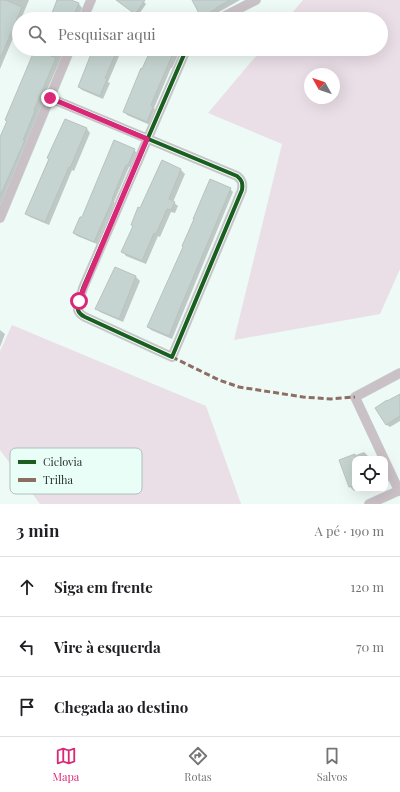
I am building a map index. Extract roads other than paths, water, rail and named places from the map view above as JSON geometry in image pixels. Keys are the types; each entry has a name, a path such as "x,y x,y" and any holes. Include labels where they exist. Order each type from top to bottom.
{"street":[{"path":"86,12 91,0"},
{"path":"233,12 256,0"},
{"path":"0,218 67,56"},
{"path":"50,98 147,139 237,176 241,179 243,184 242,190 172,357 85,317 78,310 79,301 84,288 147,139 183,56"},
{"path":"382,456 355,397 400,373"},
{"path":"369,504 399,491 388,468"}]}
